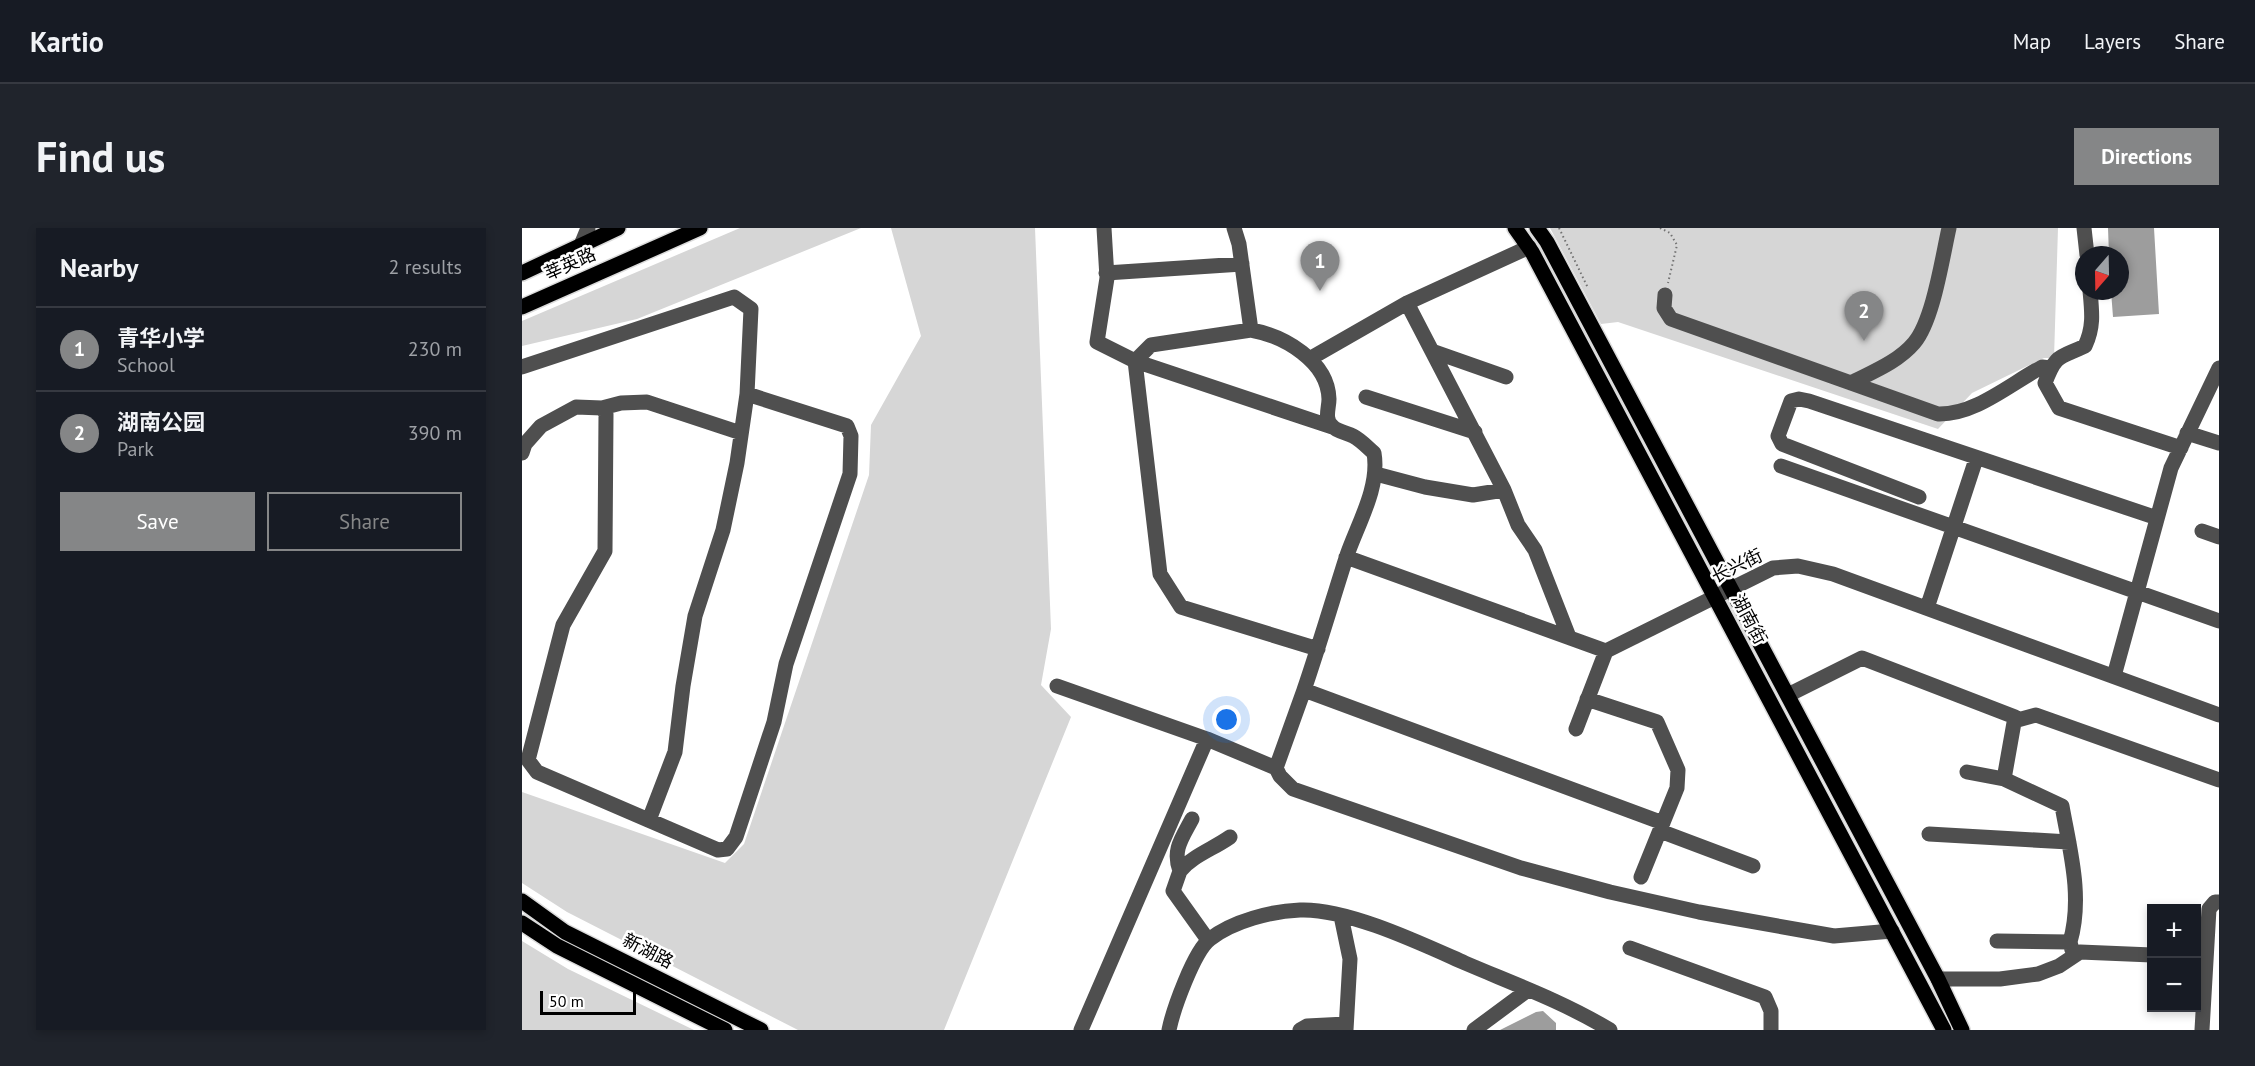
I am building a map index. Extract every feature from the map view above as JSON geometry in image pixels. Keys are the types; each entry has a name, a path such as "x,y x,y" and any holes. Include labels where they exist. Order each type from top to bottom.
{"main road":[{"name":"莘英路","path":"522,273 618,228"},
{"name":"莘英路","path":"522,307 700,228"},
{"name":"湖南街","path":"1515,228 1529,247 1944,1030"},
{"name":"湖南街","path":"1537,228 1553,253 1788,695 1938,979 1962,1030"},
{"name":"新湖路","path":"522,900 565,932 762,1030"},
{"name":"新湖路","path":"522,923 557,946 725,1030"}],"street":[{"path":"581,244 588,228"},
{"path":"1104,228 1107,273 1097,342 1135,361 1332,427 1355,437 1374,453 1376,474 1276,768"},
{"path":"1234,228 1242,264 1251,330"},
{"path":"1851,383 1893,360 1914,343 1928,320 1949,228"},
{"path":"2084,228 2085,246"},
{"path":"1311,358 1407,303 1529,247"},
{"path":"1107,273 1242,264"},
{"path":"1665,295 1664,308 1671,319 1938,414 1953,414 1976,405 2042,367 2050,368"},
{"path":"522,367 734,297 751,309 747,394 723,530 695,616 682,686 675,752 649,820"},
{"path":"2091,300 2093,326 2085,345 2061,354 2050,368 2045,383 2059,408 2181,448"},
{"path":"1407,303 1504,490 1518,525 1535,550 1569,637"},
{"path":"1135,361 1151,345 1251,330 1267,333 1311,358 1323,378 1329,397 1327,418 1332,427"},
{"path":"1432,351 1506,377"},
{"path":"1135,361 1160,574 1180,607 1318,649"},
{"path":"2114,676 2135,592 2171,468 2219,368"},
{"path":"602,408 606,414 604,551 563,625 528,759 537,772 718,850 727,849 736,837 774,722 786,664 850,474 852,436 847,426 747,394"},
{"path":"1366,397 1474,432"},
{"path":"1919,497 1782,444 1778,436 1791,401 1799,399 1809,401 2157,518"},
{"path":"522,453 525,444 541,426 576,407 602,408 621,403 647,402 741,433"},
{"path":"2187,433 2219,443"},
{"path":"1928,608 1976,459"},
{"path":"1781,466 2219,621"},
{"path":"1376,474 1425,487 1473,495 1504,490"},
{"path":"2202,531 2219,537"},
{"path":"1346,557 1606,651 1576,729"},
{"name":"长兴街","path":"1606,651 1773,568 1798,566 1833,574 2219,715"},
{"path":"1788,695 1862,658 2015,717 2004,779"},
{"path":"1057,686 1207,740 1276,768 1280,776 1293,789 1521,868 1610,892 1699,912 1834,936 1892,931"},
{"path":"1304,690 1662,827 1753,866"},
{"path":"1587,699 1657,722 1678,770 1677,788 1641,877"},
{"path":"2014,721 2036,715 2219,780"},
{"path":"1081,1030 1207,740"},
{"path":"1938,979 2000,979 2038,974 2072,949 2076,893 2062,806 2004,779 1967,772"},
{"path":"1180,871 1176,859 1177,845 1192,819"},
{"path":"1929,834 2069,842"},
{"path":"1208,940 1173,891 1180,871 1188,861 1211,851 1230,837"},
{"path":"2202,1030 2209,909 2215,902 2219,902"},
{"path":"1169,1030 1172,1014 1189,974 1208,940 1235,925 1301,910 1341,916 1375,926 1576,1010 1610,1030"},
{"path":"1300,1030 1307,1026 1346,1027 1350,959 1341,916"},
{"path":"1347,947 1361,934 1375,926"},
{"path":"1997,942 2072,949 2080,952 2147,955"},
{"path":"1630,948 1765,997 1771,1011 1771,1030"},
{"path":"1474,1030 1528,990"}],"path":[{"path":"1660,228 1670,233 1677,245 1665,295"}],"shaded area":[{"path":"740,228 861,228 637,319 522,346 522,321"},
{"path":"891,228 1035,228 1051,629 1041,685 1071,717 944,1030 798,1030 567,912 522,883 522,792 725,863 744,844 869,475 871,425 921,336"},
{"path":"1550,228 2058,228 2054,358 2044,358 1972,393 1938,429 1618,322 1601,324"},
{"path":"2108,228 2154,228 2159,314 2113,317 2112,300 2129,300 2129,246 2109,246"},
{"path":"522,941 568,969 694,1030 522,1030"},
{"path":"1543,1011 1556,1023 1556,1030 1500,1030 1536,1012"}],"place":[{"name":"青华小学","path":"1320,291"},
{"name":"湖南公园","path":"1864,341"}]}
